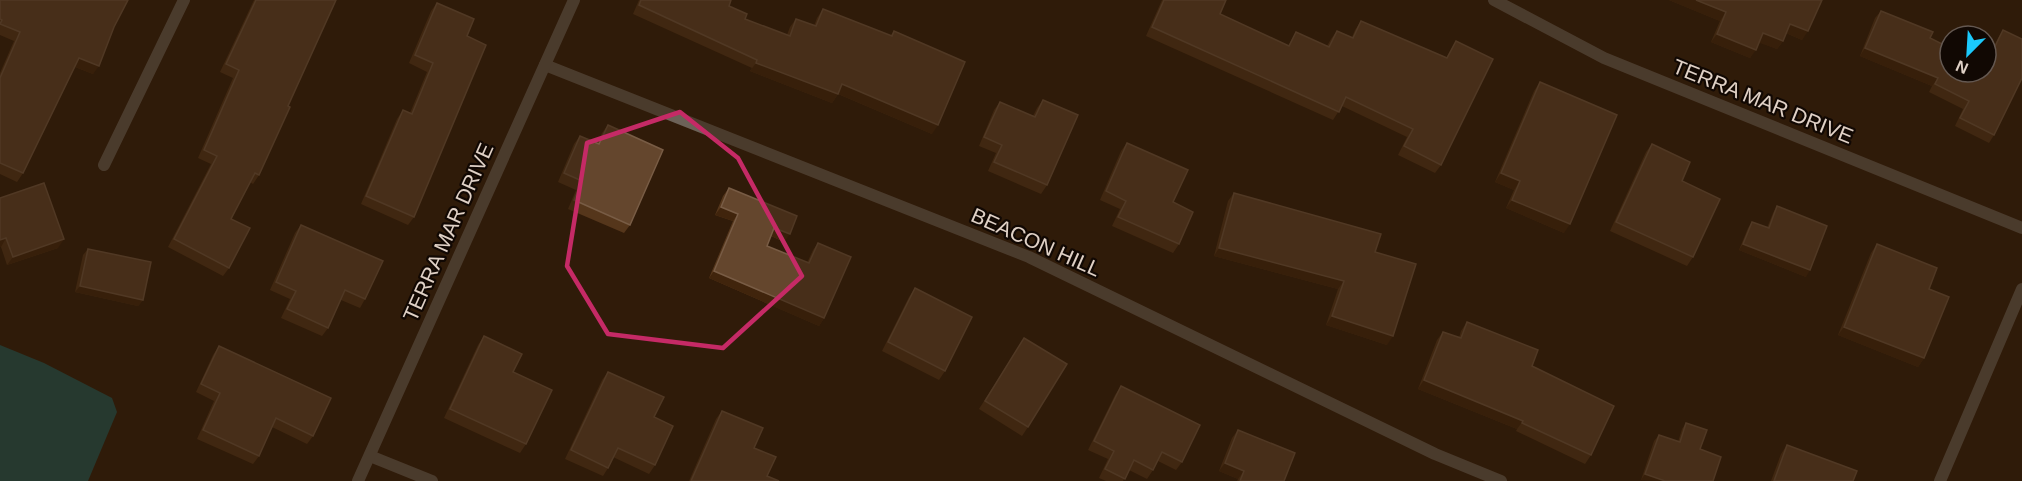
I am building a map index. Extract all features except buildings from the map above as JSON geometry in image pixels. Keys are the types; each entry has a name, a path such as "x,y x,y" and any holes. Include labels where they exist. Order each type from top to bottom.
{"street":[{"path":"104,165 184,0"},
{"name":"TERRA MAR DRIVE","path":"358,481 574,0"},
{"name":"TERRA MAR DRIVE","path":"1494,0 1604,58 2022,228"},
{"name":"BEACON HILL","path":"545,64 1029,257 1435,454 1501,481"},
{"path":"1940,481 2022,289"},
{"path":"370,456 432,481"}],"highlighted area":[{"path":"680,112 738,158 802,276 723,348 608,334 567,266 587,143"}],"water":[{"path":"0,345 44,363 112,398 117,412 88,481 0,481"}]}
